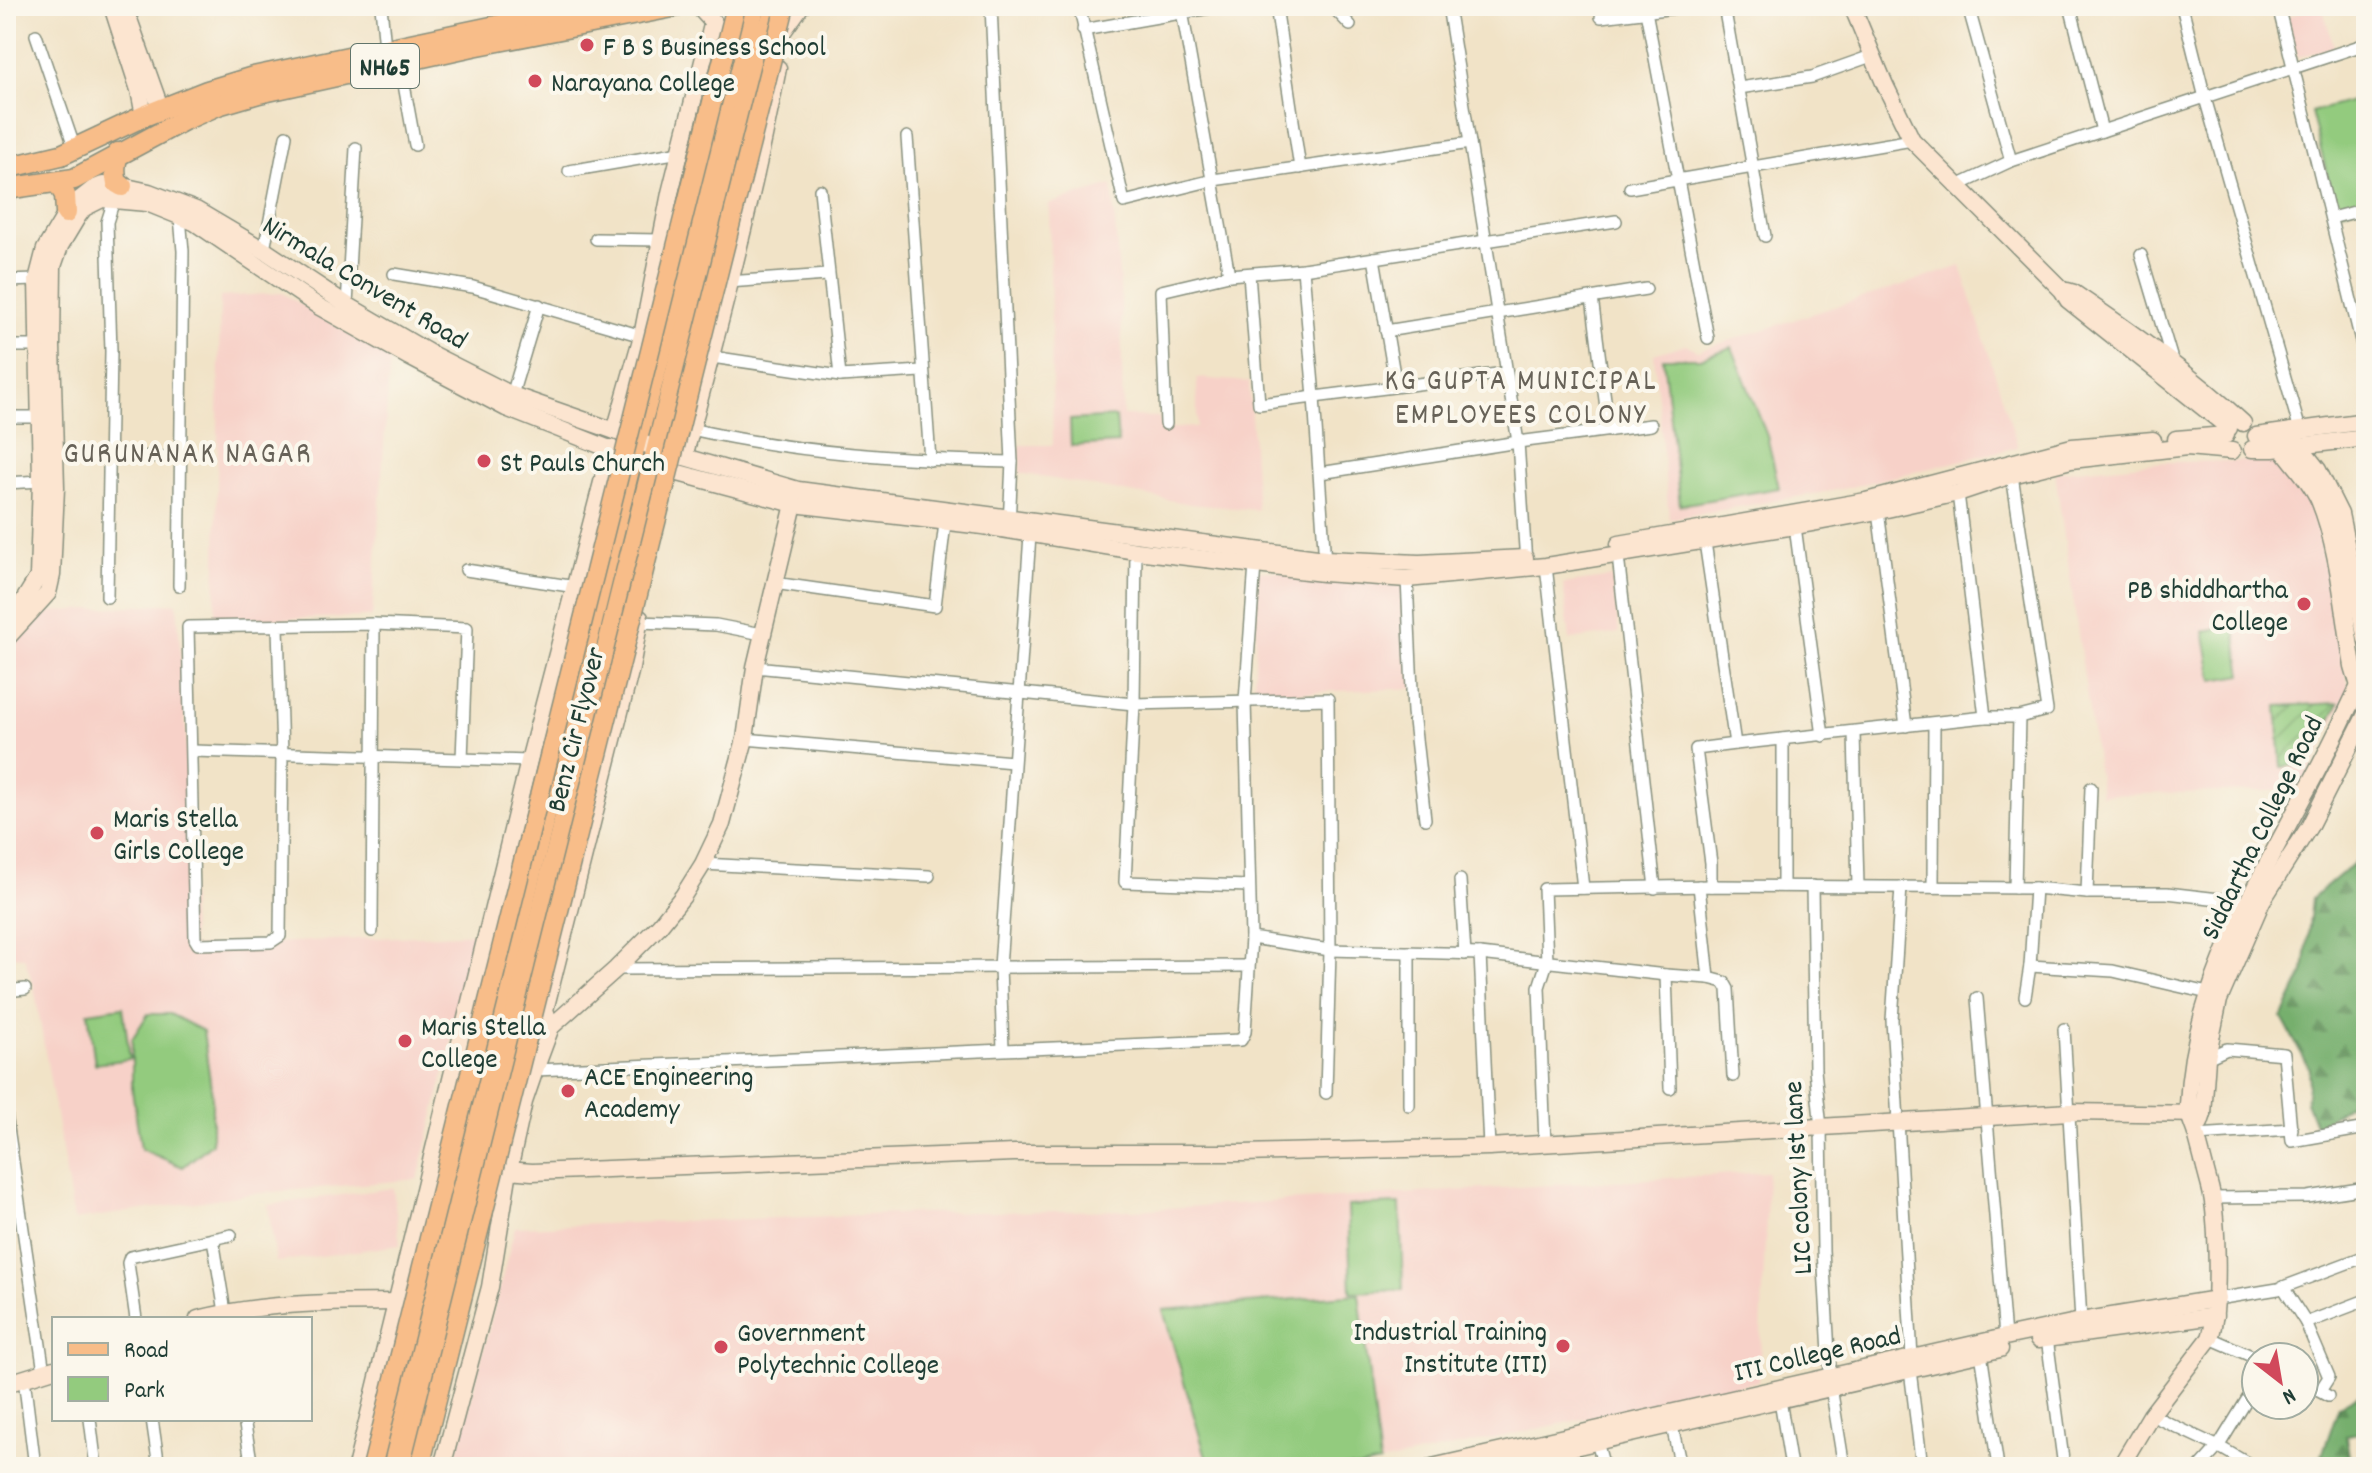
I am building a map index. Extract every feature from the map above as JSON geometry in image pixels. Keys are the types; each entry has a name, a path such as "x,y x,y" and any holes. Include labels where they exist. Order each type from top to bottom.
{"highway":[{"name":"NH65","path":"6,168 42,161 75,149 207,91 253,77 311,73 473,46 678,6"},
{"name":"NH65","path":"6,189 57,182 85,174 159,131 218,105 385,48 580,7"},
{"path":"118,153 114,166 118,193"},
{"path":"57,182 65,195 66,213"}],"main road":[{"name":"Benz Cir Flyover","path":"372,1467 736,6"},
{"path":"387,1467 635,450 756,6"},
{"path":"402,1467 718,197 758,51 776,6"},
{"name":"Benz Cir Flyover","path":"420,1467 785,6"}],"street":[{"path":"112,6 139,90 153,113"},
{"path":"124,6 153,113"},
{"path":"381,6 385,48"},
{"path":"698,6 713,21 739,61"},
{"path":"758,51 782,35 801,6"},
{"path":"991,6 1012,462 1009,524"},
{"path":"1079,6 1124,202 1213,180 1470,143"},
{"path":"1083,30 1221,6"},
{"path":"1276,6 1300,168"},
{"path":"1332,6 1350,25"},
{"path":"1448,6 1518,442 1526,563"},
{"path":"1601,17 1691,6"},
{"path":"1724,6 1765,236"},
{"path":"1852,6 1912,140 2062,290 2068,300 2232,434"},
{"path":"1968,6 2011,161"},
{"path":"2070,6 2102,131"},
{"path":"2182,6 2297,436 2340,514 2366,639"},
{"path":"2278,6 2366,361"},
{"path":"1182,11 1229,275"},
{"path":"1646,11 1708,338"},
{"path":"615,431 642,336 680,152 713,21"},
{"path":"36,35 75,149"},
{"path":"551,1027 545,1010 631,668 639,622 680,464 712,357 728,282 760,164 782,35"},
{"path":"1957,186 2011,161 2366,45"},
{"path":"1739,88 1812,77 1874,55"},
{"path":"403,79 415,145"},
{"path":"264,250 286,136"},
{"path":"907,137 930,460"},
{"path":"1630,188 1912,140"},
{"path":"347,305 356,148"},
{"path":"569,171 680,152"},
{"name":"Nirmala Convent Road","path":"92,196 103,185 194,222 318,306 506,408 611,448 635,450"},
{"path":"820,190 840,376"},
{"path":"107,597 111,351 107,222 118,193"},
{"name":"Nirmala Convent Road","path":"118,193 180,202 264,250 347,305 431,354 512,395 615,431 635,450"},
{"path":"6,620 25,600 38,577 41,481 37,280 45,249 66,213 70,207 92,196"},
{"path":"6,639 48,593 52,575 56,488 53,266 71,226 92,196"},
{"path":"2331,218 2366,209"},
{"path":"179,586 183,251 180,217"},
{"path":"1166,424 1161,291 1229,275 1303,269 1616,221"},
{"path":"596,239 661,240"},
{"path":"2141,255 2173,363"},
{"path":"1374,258 1396,386"},
{"path":"1303,269 1320,473 1324,566"},
{"path":"394,274 473,287 642,336"},
{"path":"1249,274 1259,404 1505,373"},
{"path":"728,282 827,275"},
{"path":"6,281 37,280"},
{"path":"1386,331 1646,289"},
{"path":"2062,290 2074,293 2173,363 2232,434 2242,454 2266,442 2366,421"},
{"path":"1592,298 1609,431"},
{"path":"512,395 539,305"},
{"path":"6,346 40,346"},
{"path":"712,357 840,376 922,371"},
{"path":"6,417 39,417"},
{"path":"1320,473 1651,425"},
{"path":"635,450 654,458 798,490 1009,524 1407,579 1794,520 1878,511 1958,493 2012,475 2085,458 2187,447 2252,427 2302,472 2318,498 2329,530 2353,666 2362,682"},
{"path":"691,429 733,439 930,460 1012,462"},
{"path":"680,464 794,504 945,523 1009,524 1030,535 1136,551 1255,565 1526,563 1546,566 1705,542 2072,447 2232,434"},
{"path":"2297,436 2366,438"},
{"path":"356,1467 529,761 611,448"},
{"path":"110,456 180,457"},
{"path":"1709,978 1705,886 1711,863 1696,749 1985,717 2019,717 2047,710 2012,475"},
{"path":"6,483 41,481"},
{"path":"1958,493 1985,717"},
{"path":"442,1467 490,1287 509,1170 524,1102 535,1070 551,1027 659,926 703,864 722,824 745,739 755,667 794,504"},
{"path":"1878,511 1906,726"},
{"path":"1794,520 1823,736"},
{"path":"774,583 935,606 945,523"},
{"path":"1003,1049 1000,967 1030,535"},
{"path":"1705,542 1735,744"},
{"path":"1136,551 1134,704 1125,882 1249,886"},
{"path":"1618,556 1655,888"},
{"path":"535,1070 1241,1040 1245,1032 1251,938 1245,701 1255,565"},
{"path":"1546,566 1583,888"},
{"path":"466,570 576,587"},
{"path":"1407,579 1413,712 1425,819"},
{"path":"639,622 716,625 762,634"},
{"path":"278,627 282,755 280,936 271,942 198,944 195,939 188,627 374,624 467,628 462,759"},
{"path":"372,931 374,624"},
{"path":"755,667 1134,704 1328,699 1330,950 1326,1093"},
{"name":"Siddartha College Road","path":"2210,1338 2217,1299 2213,1198 2196,1134 2194,1047 2208,993 2245,902 2362,682"},
{"name":"Siddartha College Road","path":"2195,1114 2219,1000 2262,901 2309,827 2366,714"},
{"path":"2015,888 2019,717"},
{"path":"1933,887 1934,723"},
{"path":"1854,733 1858,886"},
{"path":"745,739 1013,762"},
{"path":"1783,739 1783,886"},
{"path":"193,751 529,761"},
{"path":"2087,893 2091,788"},
{"path":"703,864 929,876"},
{"path":"1460,880 1465,954"},
{"path":"1545,1144 1539,987 1547,962 1544,889 1705,886 2035,888 2087,893 2167,893 2245,902"},
{"name":"LIC colony 1st lane","path":"1812,886 1815,1070 1821,1128 1823,1250 1831,1381 1844,1467"},
{"path":"1901,887 1892,1020 1911,1363 1922,1467"},
{"path":"2025,997 2035,888"},
{"path":"1251,938 1330,950 1480,954 1709,978 1727,984 1733,1076"},
{"path":"1409,952 1409,1105"},
{"path":"1480,954 1489,1147"},
{"path":"616,969 1248,966"},
{"path":"2030,966 2113,971 2208,993"},
{"path":"1666,975 1670,1088"},
{"path":"6,991 25,989"},
{"path":"1977,998 2005,1337"},
{"path":"2064,1029 2081,1321"},
{"path":"2207,1058 2227,1049 2284,1054 2292,1141 2366,1128"},
{"path":"477,1167 532,1172 1014,1153 1243,1153 1489,1147 2070,1112 2195,1114"},
{"path":"6,1114 49,1370 6,1384"},
{"path":"2196,1134 2292,1129"},
{"path":"2213,1198 2308,1197 2366,1188"},
{"path":"6,1212 20,1210"},
{"path":"136,1317 128,1263 130,1257 231,1235"},
{"path":"213,1239 226,1316 349,1301 426,1301"},
{"path":"2217,1299 2283,1287 2366,1256"},
{"path":"2283,1287 2314,1341"},
{"name":"ITI College Road","path":"1442,1466 1911,1363 2005,1337 2217,1299"},
{"path":"2306,1323 2366,1300"},
{"name":"ITI College Road","path":"1911,1363 1981,1353 2047,1338 2215,1316"},
{"path":"2047,1338 2064,1467"},
{"path":"2120,1467 2151,1415 2210,1338 2240,1351"},
{"path":"1981,1353 1998,1467"},
{"path":"2320,1356 2329,1377 2324,1394 2320,1392"},
{"path":"24,1378 35,1467"},
{"name":"ITI College Road","path":"1487,1467 1528,1462 1597,1442 1780,1400 1831,1381"},
{"path":"1780,1400 1791,1467"},
{"path":"2200,1467 2218,1447 2240,1411"},
{"path":"2151,1415 2254,1467"},
{"path":"90,1421 96,1467"},
{"path":"152,1421 159,1467"},
{"path":"244,1421 252,1467"},
{"path":"1672,1426 1681,1467"},
{"path":"1597,1442 1604,1467"}],"shaded area":[{"path":"2322,6 2334,47 2298,57 2286,17"},
{"path":"1112,185 1121,300 1123,416 1159,417 1162,429 1197,427 1197,378 1249,382 1257,510 1191,504 1020,473 1020,445 1053,445 1049,204"},
{"path":"1961,266 2018,447 1842,489 1669,519 1654,354 1686,344 1697,351"},
{"path":"282,293 390,358 372,617 215,620 220,297"},
{"path":"2264,461 2283,464 2300,480 2311,500 2349,689 2301,790 2101,795 2055,472 2167,462"},
{"path":"1258,570 1411,587 1420,688 1254,694"},
{"path":"1612,577 1619,633 1570,640 1563,584"},
{"name":"Maris Stella Girls College","path":"177,603 186,733 192,947 479,933 418,1179 250,1194 74,1220 34,986 24,957 6,956 6,646 47,612"},
{"path":"1768,1172 1759,1381 1361,1467 454,1467 515,1227 923,1213 1135,1210"},
{"path":"393,1188 400,1245 276,1262 268,1205"}],"green space":[{"path":"2366,97 2366,205 2337,213 2311,112"},
{"path":"1732,347 1767,436 1779,488 1680,505 1663,358 1701,358"},
{"path":"1116,417 1118,443 1071,446 1070,420"},
{"path":"2234,625 2242,675 2213,680 2204,631"},
{"path":"2339,703 2306,764 2281,767 2277,706"},
{"path":"2366,853 2366,1092 2316,1127 2306,1102 2310,1069 2282,1018 2304,972 2312,899"},
{"path":"123,1007 130,1059 95,1064 88,1012"},
{"path":"148,1014 170,1014 203,1031 212,1095 212,1143 183,1167 141,1149 132,1090 132,1039"},
{"path":"1400,1204 1403,1290 1351,1292 1348,1206"},
{"path":"1359,1294 1380,1463 1361,1467 1209,1467 1163,1310"},
{"path":"2366,1391 2366,1432 2346,1435 2349,1457 2366,1462 2366,1467 2318,1467 2339,1406"}],"place":[{"name":"F B S Business School","path":"587,45"},
{"name":"Narayana College","path":"535,81"},
{"name":"St Pauls Church","path":"484,461"},
{"name":"PB shiddhartha College","path":"2304,604"},
{"name":"Maris Stella Girls College","path":"97,833"},
{"name":"Maris Stella College","path":"405,1041"},
{"name":"ACE Engineering Academy","path":"568,1091"},
{"name":"Industrial Training Institute (ITI)","path":"1563,1346"},
{"name":"Government Polytechnic College","path":"721,1347"}],"district":[{"name":"KG GUPTA MUNICIPAL EMPLOYEES COLONY","path":"1521,396"},
{"name":"GURUNANAK NAGAR","path":"188,452"}]}
